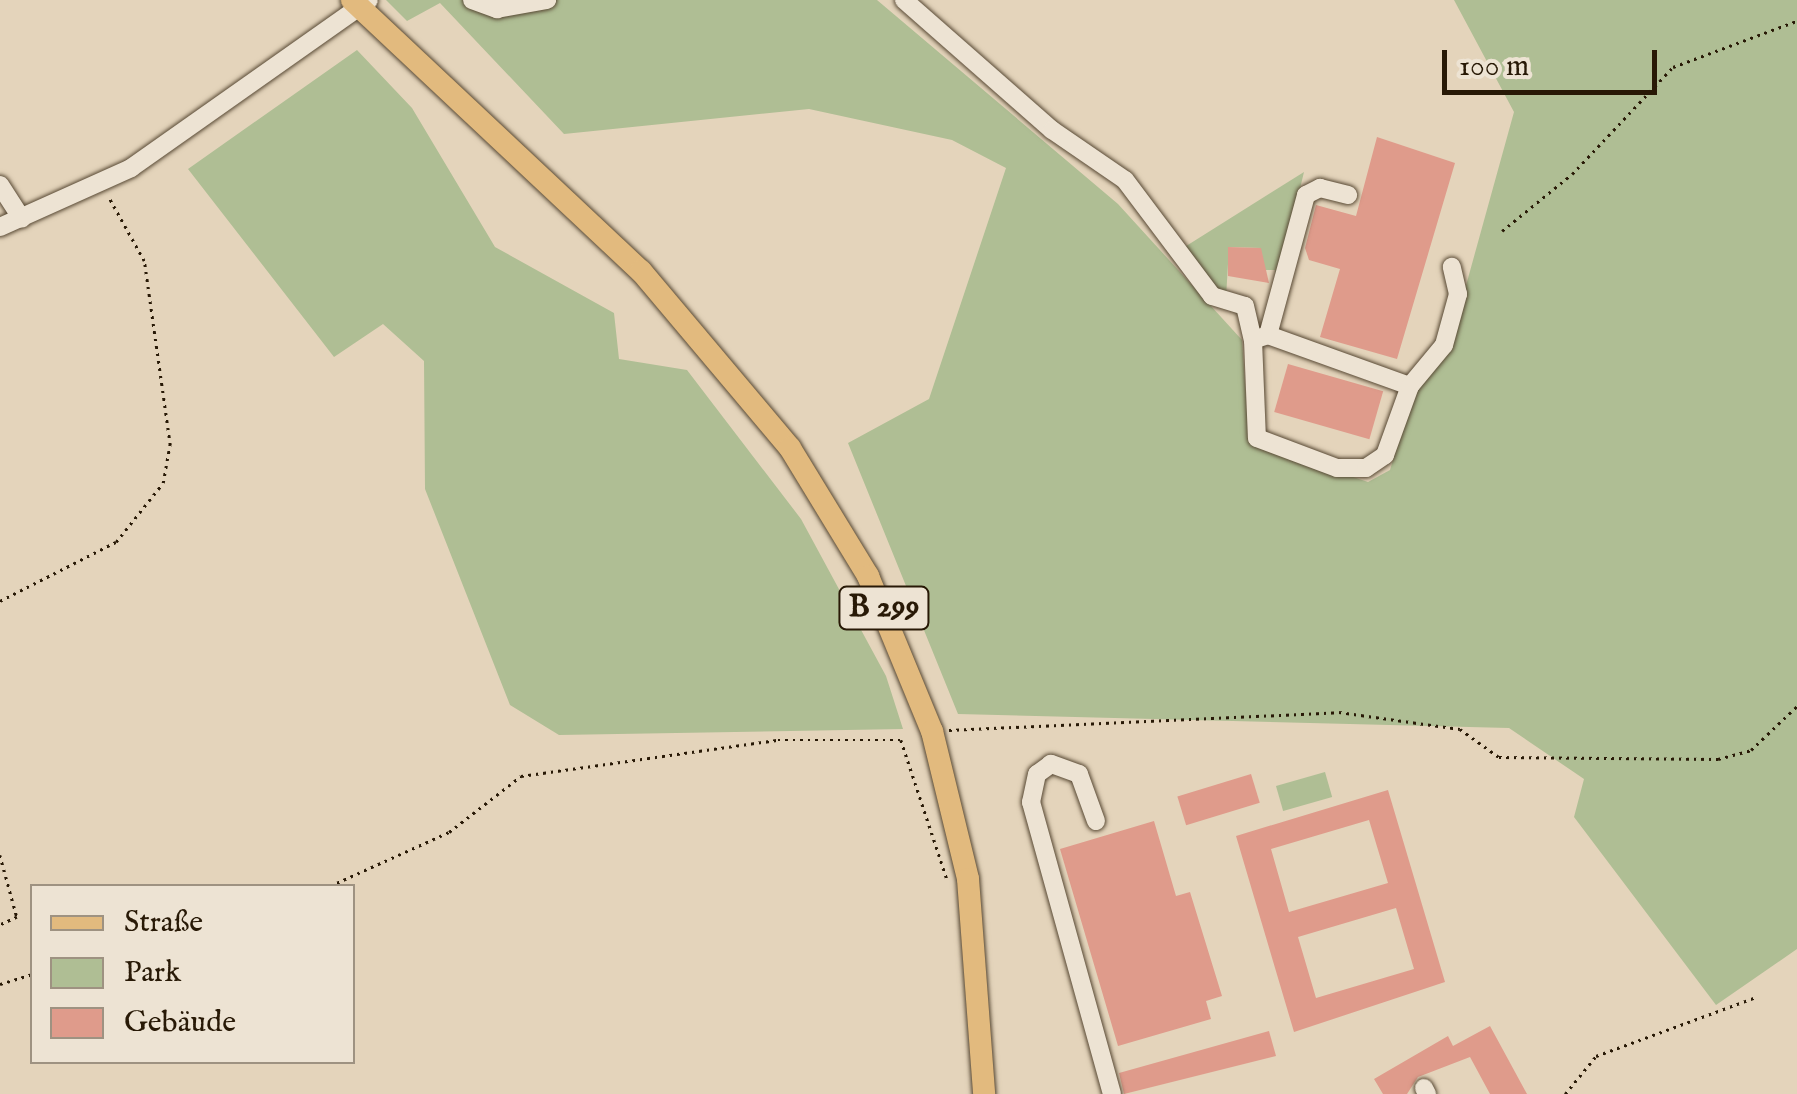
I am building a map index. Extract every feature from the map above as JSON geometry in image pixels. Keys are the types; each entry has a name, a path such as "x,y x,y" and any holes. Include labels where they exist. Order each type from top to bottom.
{"main road":[{"name":"B 299","path":"361,3 641,272 790,448 868,576 932,731 968,879 984,1094"}],"street":[{"path":"472,0 497,10 546,0"},
{"path":"904,0 1052,130 1125,180 1212,296 1245,306 1260,338 1410,386"},
{"path":"0,227 100,183 361,3"},
{"path":"0,186 22,219"},
{"path":"1348,196 1320,188 1306,195 1260,338 1258,438 1337,468 1366,468 1385,455 1410,386 1444,345 1458,294 1452,267"},
{"path":"1096,822 1079,774 1051,764 1037,774 1032,802 1112,1094"}],"path":[{"path":"1502,231 1572,174 1672,67 1797,21"},
{"path":"0,601 116,542 164,483 170,445 144,261 100,183"},
{"path":"932,731 1340,712 1460,729 1499,756 1718,760 1751,750 1797,706"},
{"path":"334,884 449,832 521,776 796,740 901,740 938,867 946,878 968,879"},
{"path":"0,855 17,917 0,925"},
{"path":"0,984 30,975"},
{"path":"1566,1094 1596,1056 1756,998"}],"green space":[{"path":"386,0 877,0 1118,204 1242,340 1249,442 1368,482 1390,470 1414,389 1449,347 1514,112 1454,0 1797,0 1797,949 1716,1005 1574,817 1584,779 1509,728 958,714 848,443 929,399 1006,168 952,140 809,109 564,134 440,3 407,21"},
{"path":"357,50 412,108 495,247 614,313 619,359 687,370 801,519 886,676 903,729 559,735 510,705 425,489 424,361 383,324 334,357 188,169"},
{"path":"1304,172 1277,283 1275,270 1261,270 1261,248 1229,247 1226,298 1183,248"},
{"path":"1325,772 1332,797 1283,811 1276,786"}],"building":[{"path":"1377,137 1455,163 1397,359 1320,337 1340,269 1309,260 1305,248 1316,205 1356,216"},
{"path":"1228,247 1261,248 1269,283 1228,276"},
{"path":"1288,364 1383,391 1369,439 1274,412"},
{"path":"1251,774 1260,803 1186,825 1177,797"},
{"path":"1388,790 1445,982 1294,1032 1236,836","holes":["1369,820 1388,883 1289,912 1271,849","1396,908 1414,969 1316,998 1298,937"]},
{"path":"1154,821 1176,896 1190,892 1222,996 1206,1001 1211,1019 1118,1046 1060,849"},
{"path":"1490,1026 1527,1094 1490,1094 1470,1057 1418,1077 1407,1094 1383,1094 1374,1079 1448,1036 1453,1046"},
{"path":"1269,1031 1276,1056 1124,1094 1119,1073"}]}
